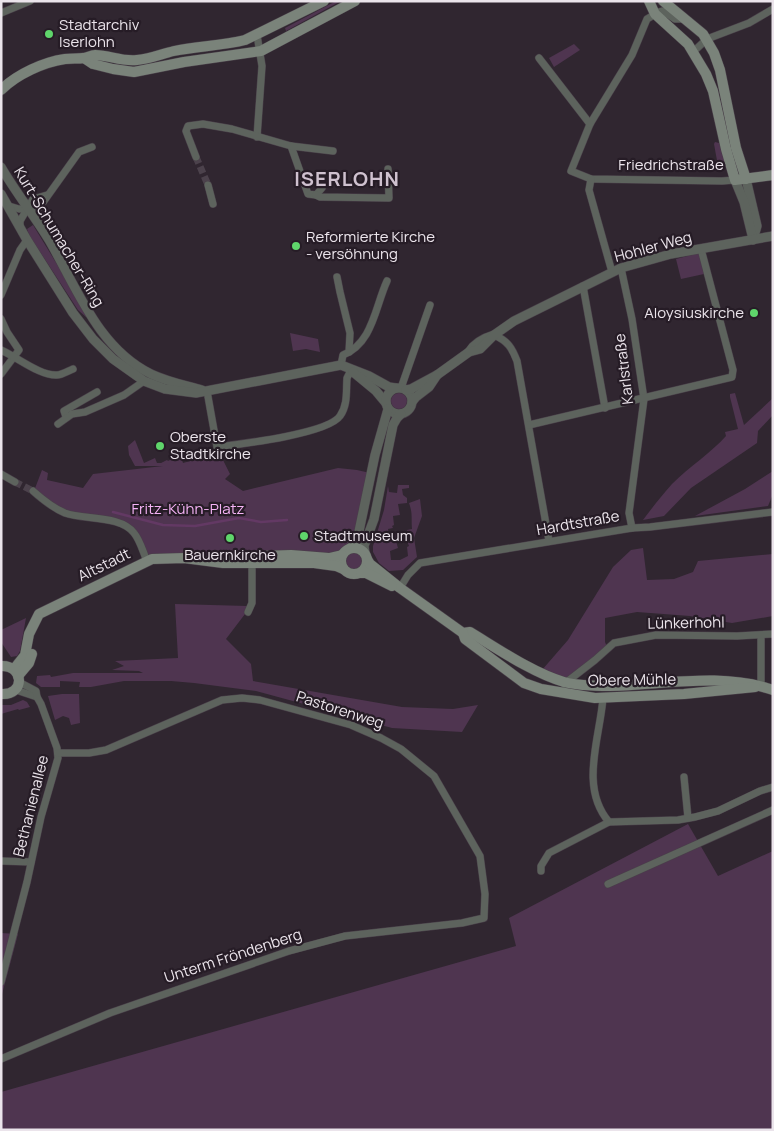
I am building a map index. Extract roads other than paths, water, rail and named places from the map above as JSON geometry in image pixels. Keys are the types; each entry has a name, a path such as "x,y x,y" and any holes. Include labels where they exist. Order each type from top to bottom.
{"main road":[{"path":"3,86 24,74 64,59 84,58 94,55 135,61 174,51 231,44 257,35 324,1"},
{"path":"84,58 93,64 134,72 184,62 261,51 355,1"},
{"path":"650,1 655,14 693,52 706,74 713,91 735,180"},
{"path":"663,1 707,39 720,70 736,148 746,179"},
{"name":"Friedrichstraße","path":"735,180 773,175"},
{"path":"358,548 366,556 366,566 361,572 351,574 343,569 341,563 346,552 358,548"},
{"name":"Altstadt","path":"252,560 291,555 329,558 346,552"},
{"name":"Obere Mühle","path":"366,556 400,588 464,633 470,632 563,688 595,698 603,698 684,694 761,686"},
{"name":"Altstadt","path":"11,673 26,667 31,657 33,628 36,618 41,613 147,561 164,558 252,560 314,563 336,566 343,569"},
{"name":"Obere Mühle","path":"361,572 385,584 400,588"},
{"name":"Obere Mühle","path":"464,633 465,639 524,683 541,690 586,686 736,681 773,690"},
{"path":"1,694 10,694 11,673"}],"street":[{"path":"1,13 30,1"},
{"path":"693,52 707,39 749,23 773,9"},
{"path":"540,58 590,124 632,55 648,19 663,11 675,19 683,19"},
{"path":"257,35 262,66 257,137"},
{"path":"196,157 186,130 188,126 203,124 232,129 291,146 333,151"},
{"name":"Friedrichstraße","path":"590,124 571,171 591,179 735,180"},
{"path":"291,146 305,190 308,194 320,197 389,198 388,169"},
{"path":"20,226 20,222 34,199 47,196 78,152 92,147"},
{"name":"Kurt-Schumacher-Ring","path":"1,167 50,241 94,321 110,342 120,352 149,373 169,382 207,391"},
{"path":"591,179 589,190 612,272"},
{"path":"746,179 757,226 753,240"},
{"path":"735,180 744,202 753,240"},
{"path":"208,185 213,204"},
{"path":"316,195 322,188"},
{"name":"Kurt-Schumacher-Ring","path":"1,194 27,240 83,327 113,359 144,381 176,392 196,393 347,368"},
{"path":"9,206 19,209 29,208"},
{"name":"Hohler Weg","path":"401,389 411,389 437,375 469,352 480,349 506,326 621,268 647,260 773,236"},
{"path":"1,295 20,250 27,240"},
{"path":"529,425 732,377 732,370 701,249"},
{"name":"Karlstraße","path":"621,268 632,320 644,399 630,513 632,528"},
{"path":"337,277 350,333 349,352"},
{"path":"207,391 217,447 265,441 320,428 336,420 345,407 347,378 349,374 343,355 349,352 363,338 372,324 387,281"},
{"path":"583,286 605,408"},
{"path":"401,389 430,305"},
{"path":"1,319 6,332 19,350 1,374"},
{"name":"Kurt-Schumacher-Ring","path":"83,327 94,321"},
{"path":"505,340 506,326"},
{"path":"494,335 505,340 512,348 517,362 548,541"},
{"path":"1,350 16,356 40,371 58,375 72,370"},
{"path":"347,368 369,376 389,387 401,389 410,394 412,402 410,410 397,418 393,426 374,519 364,546 366,556"},
{"path":"347,368 376,391 396,415 402,414"},
{"name":"Hohler Weg","path":"412,402 429,387 437,375"},
{"path":"58,424 72,414 85,412 124,395 144,381"},
{"path":"346,552 358,536 389,393 401,389"},
{"path":"66,417 64,412 97,392"},
{"path":"1,474 15,482"},
{"path":"33,491 65,513 106,520 127,526 134,533 147,561"},
{"name":"Hardtstraße","path":"400,588 408,575 420,563 632,528 773,512"},
{"path":"248,612 252,603 252,560"},
{"name":"Lünkerhohl","path":"563,688 614,642 656,635 773,634"},
{"path":"761,635 761,686 773,685"},
{"name":"Bethanienallee","path":"1,982 44,805 57,766 58,753 43,708 37,697 11,673"},
{"name":"Pastorenweg","path":"58,753 89,753 110,749 222,700 242,698 260,700 351,725 382,738 401,749 434,776 480,856 485,894 484,918"},
{"path":"603,698 602,717 592,767 599,808 609,822"},
{"path":"684,777 688,818"},
{"path":"541,871 541,866 549,853 609,822 688,818 718,810 773,787"},
{"path":"608,884 773,810"},
{"path":"1,861 31,862"},
{"name":"Unterm Fröndenberg","path":"1,1059 110,1013 298,949 345,936 462,923 484,918"}],"waterway":[{"path":"113,512 163,525 195,526 239,518 261,522 287,520"}],"tunnel":[{"path":"196,157 208,185"},
{"path":"15,482 33,491"}],"place":[{"name":"Stadtarchiv Iserlohn","path":"49,34"},
{"name":"Reformierte Kirche - versöhnung","path":"296,246"},
{"name":"Aloysiuskirche","path":"754,313"},
{"name":"Oberste Stadtkirche","path":"160,446"},
{"name":"Stadtmuseum","path":"304,536"},
{"name":"Bauernkirche","path":"230,538"}],"district":[{"name":"ISERLOHN","path":"347,179"}],"park label":[{"name":"Fritz-Kühn-Platz","path":"188,509"}]}
